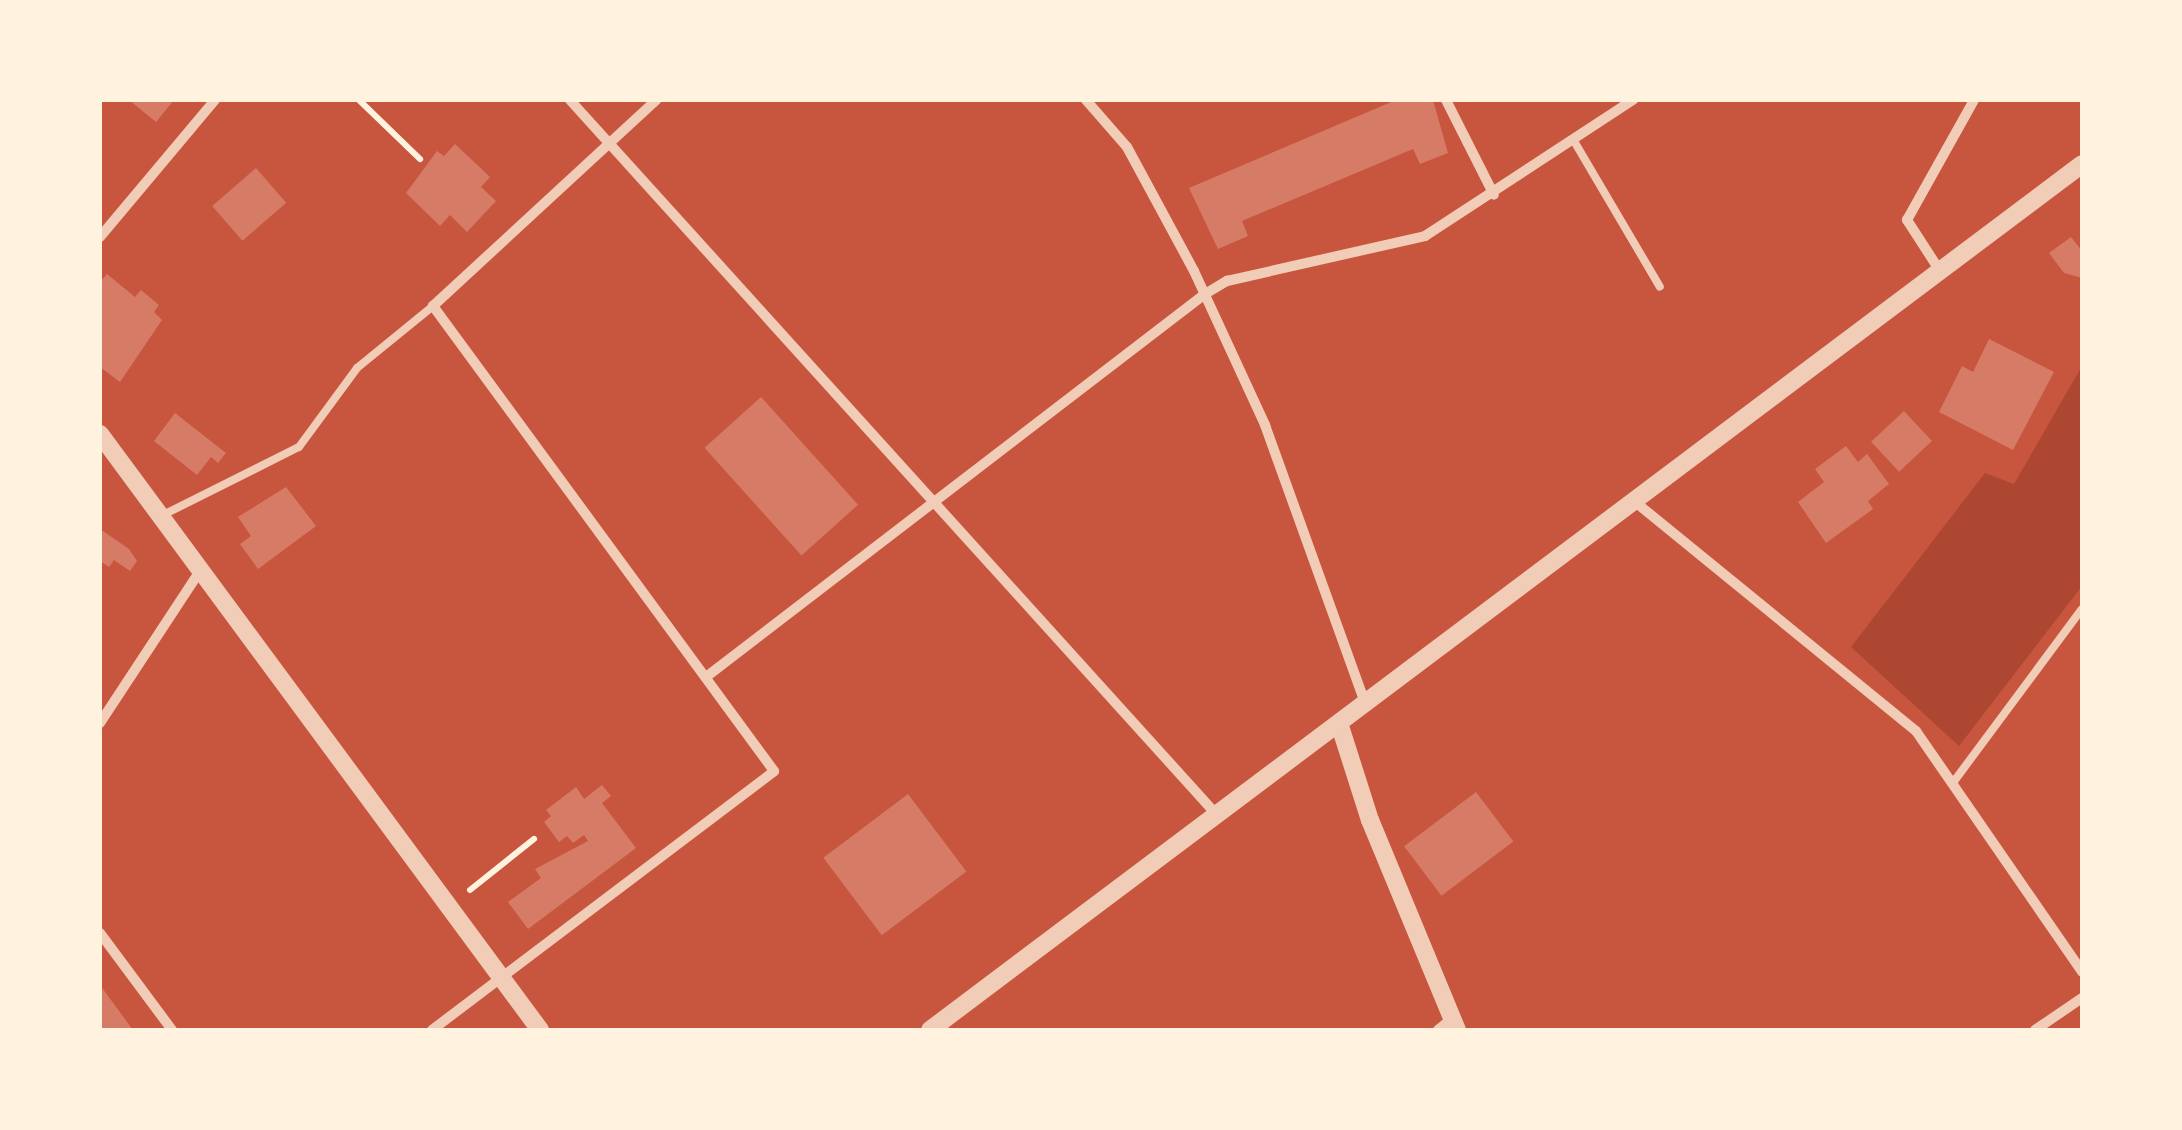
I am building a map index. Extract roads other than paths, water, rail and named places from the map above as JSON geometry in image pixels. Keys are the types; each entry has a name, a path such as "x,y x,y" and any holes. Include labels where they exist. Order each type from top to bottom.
{"street":[{"path":"100,237 215,100"},
{"path":"570,100 1217,815"},
{"path":"432,1030 774,771 433,306 656,100"},
{"path":"1086,100 1126,147 1205,294 1266,425 1366,703"},
{"path":"1446,100 1494,195"},
{"path":"706,677 1205,294 1227,281 1425,236 1494,195 1634,100"},
{"path":"1940,272 1906,220 1974,100"},
{"path":"930,1030 2082,164"},
{"path":"100,434 540,1030"},
{"path":"1634,502 1916,730 2082,972"},
{"path":"100,724 200,572"},
{"path":"1339,723 1370,820 1449,1026"},
{"path":"100,933 172,1030"},
{"path":"2035,1030 2082,998"}],"lane":[{"path":"1574,140 1660,287"},
{"path":"162,516 299,447 356,368 433,306"},
{"path":"1952,784 2082,610"}]}
